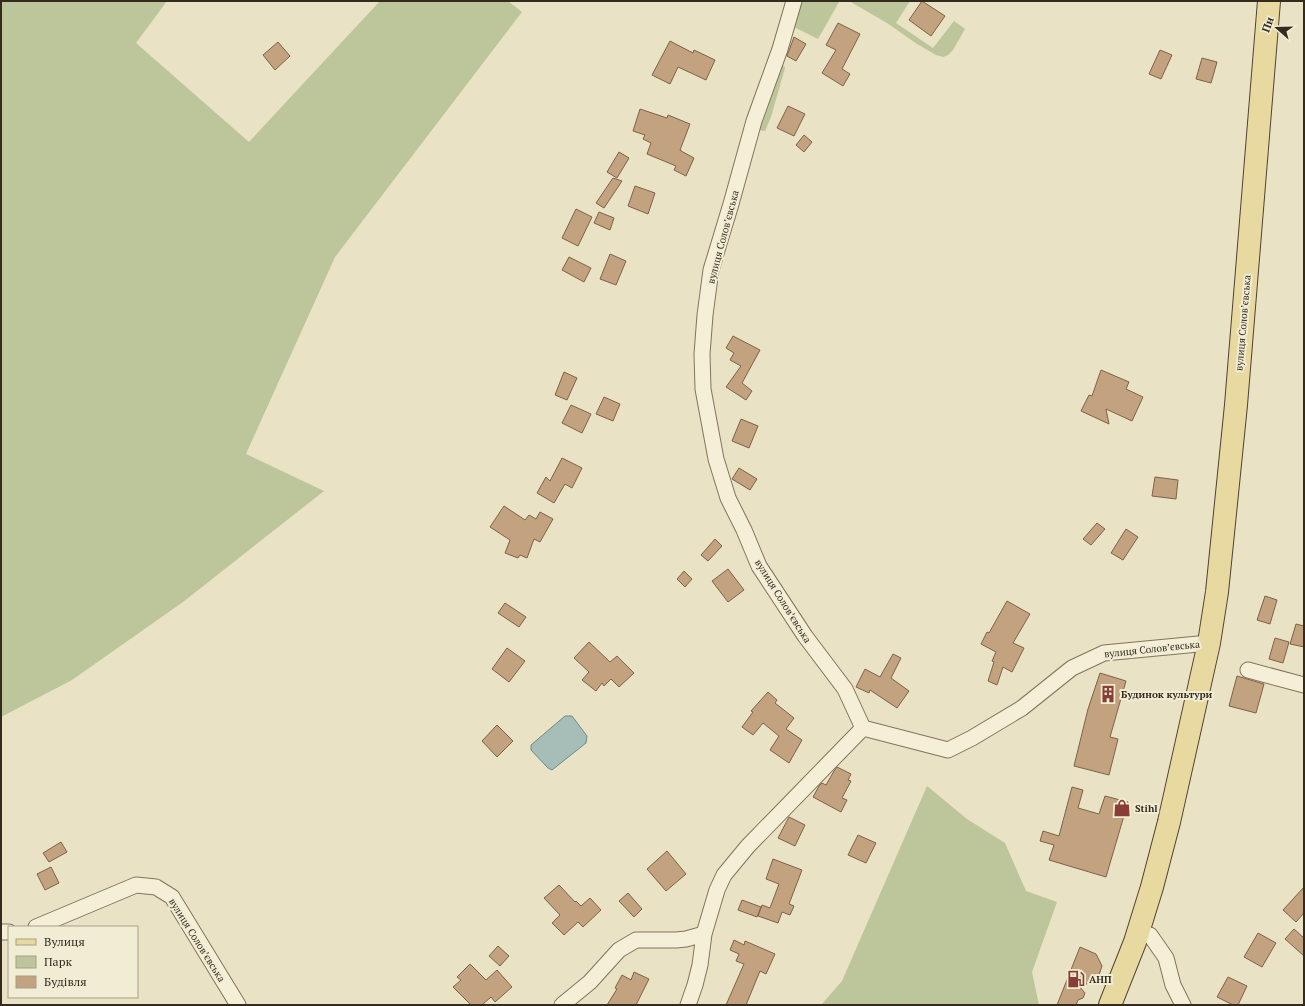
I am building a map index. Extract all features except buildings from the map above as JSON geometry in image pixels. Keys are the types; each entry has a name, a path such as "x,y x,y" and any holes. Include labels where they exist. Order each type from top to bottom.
{"main road":[{"name":"вулиця Соловʼєвська","path":"1110,1005 1138,931 1152,887 1169,822 1209,643 1220,572 1236,405 1269,1"}],"street":[{"name":"вулиця Соловʼєвська","path":"794,1 780,48 754,121 732,204 711,270 702,354 703,389 716,460 728,498 760,566 805,636 844,689 863,728 948,750 972,738 1022,708 1072,668 1104,653 1209,643"},
{"path":"1248,670 1304,685"},
{"path":"688,1005 700,965 704,934 717,890 724,875 748,846 863,728"},
{"name":"вулиця Соловʼєвська","path":"38,926 136,885 156,887 172,897 238,1005"},
{"path":"1138,931 1150,935 1166,958 1173,985 1183,1005"},
{"path":"562,1005 590,982 619,950 636,940 676,940 704,934"}],"green space":[{"path":"1,1 167,1 136,43 249,142 380,1 508,1 522,12 335,257 246,454 324,491 183,602 72,680 1,717"},
{"path":"799,1 839,2 818,39 792,26"},
{"path":"849,1 910,1 896,23 933,48 954,21 965,29 953,50 948,55 943,57 936,55 917,44 887,23"},
{"path":"780,63 785,68 771,117 765,131 757,130"},
{"path":"927,786 967,819 1005,843 1026,891 1057,902 1032,972 1039,1005 821,1005 842,981"}],"water":[{"path":"565,716 572,716 587,736 586,743 552,770 548,768 531,750 531,745"}],"place":[{"name":"Будинок культури","path":"1108,694"},
{"name":"Stihl","path":"1122,808"},
{"name":"АНП","path":"1076,979"}]}
